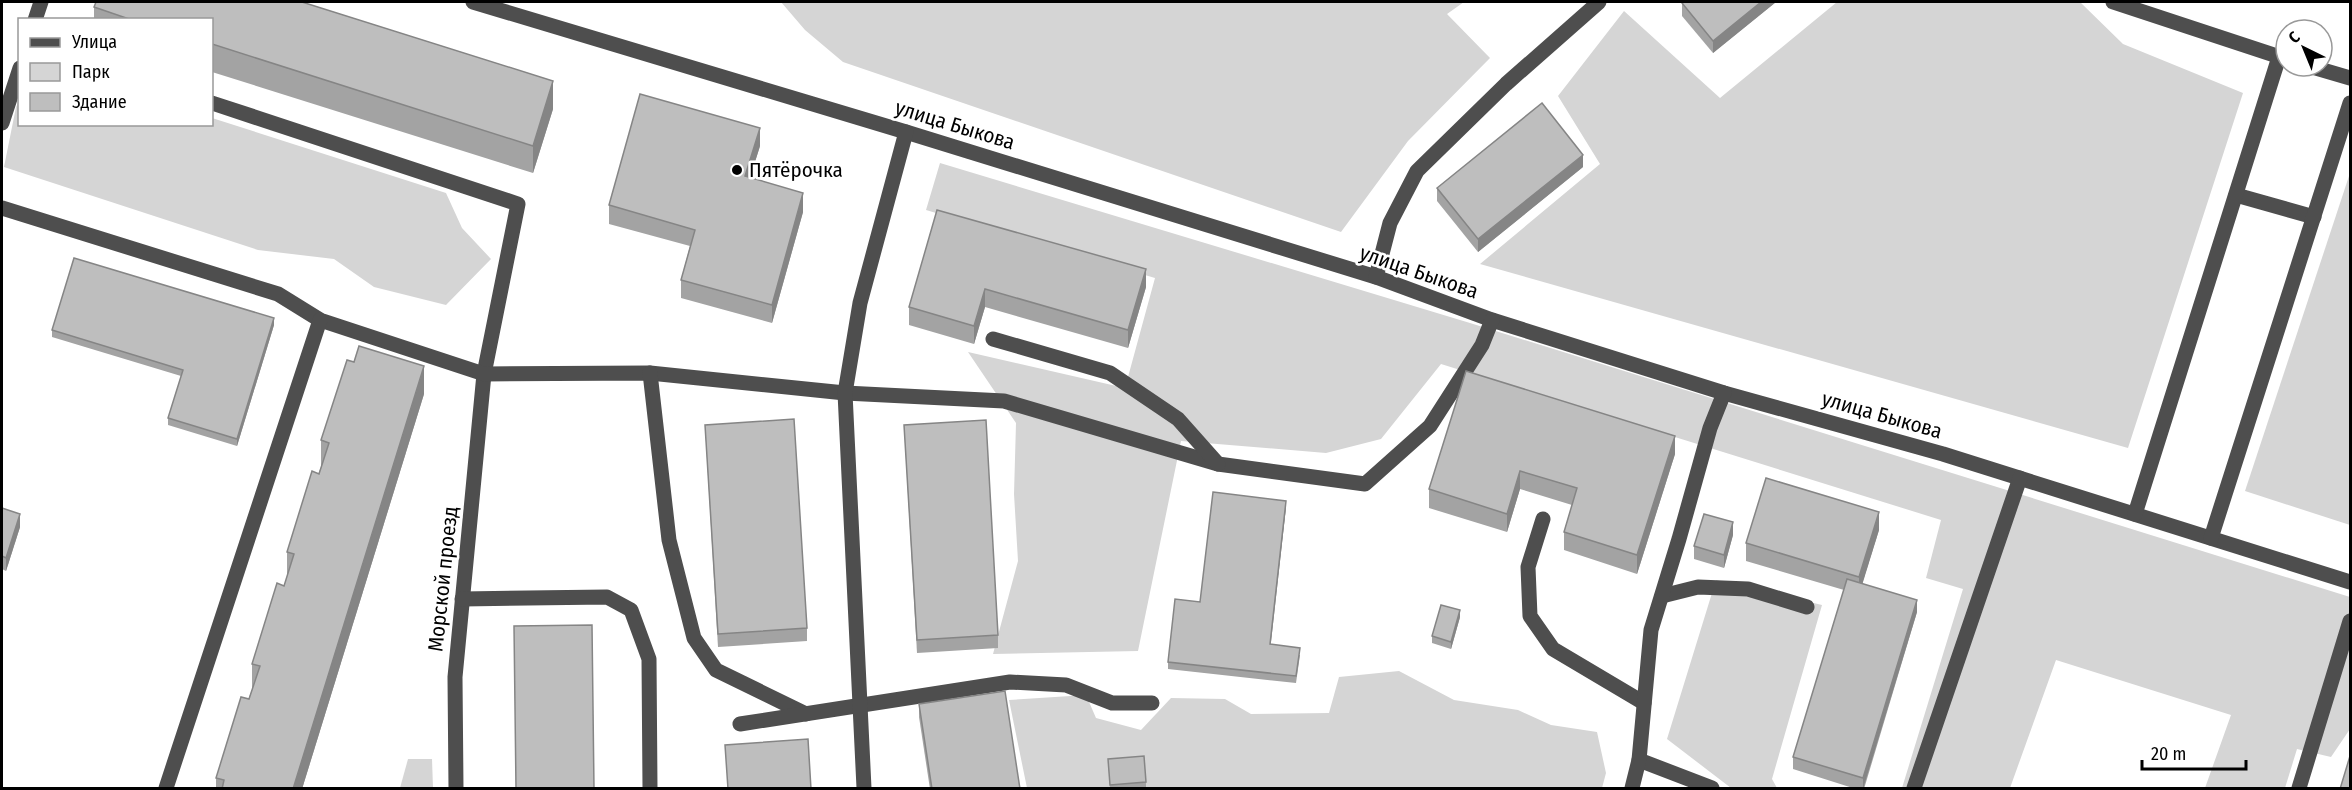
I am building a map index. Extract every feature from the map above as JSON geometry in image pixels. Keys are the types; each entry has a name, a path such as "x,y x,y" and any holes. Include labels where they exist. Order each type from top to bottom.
{"street":[{"path":"36,18 41,2"},
{"name":"улица Быкова","path":"473,2 1376,277 1492,320 1724,393 1943,454 2350,582"},
{"path":"1376,277 1390,223 1417,171 1506,84 1599,2"},
{"path":"2113,2 2274,55"},
{"path":"2334,73 2350,78"},
{"path":"2,123 18,74"},
{"path":"2135,514 2236,195 2276,78"},
{"path":"2211,538 2350,103"},
{"name":"Морской проезд","path":"213,104 518,204 484,374 455,677 456,789"},
{"path":"864,789 845,393 860,303 906,132"},
{"path":"2236,195 2314,217"},
{"path":"2,208 278,294 320,320 484,374 650,373 845,393 1004,401 1218,464 1365,484 1430,426 1482,345 1492,320"},
{"path":"166,789 320,320"},
{"path":"993,339 1110,373 1178,419 1218,464"},
{"path":"650,373 669,540 694,638 716,670 806,714"},
{"path":"1632,789 1639,760 1651,630 1710,428 1724,393"},
{"path":"1914,789 2020,478"},
{"path":"1543,519 1528,567 1530,616 1553,649 1644,703"},
{"path":"1662,596 1698,587 1748,589 1807,607"},
{"path":"462,599 607,597 631,610 649,659 650,789"},
{"path":"2299,789 2350,621"},
{"path":"740,724 1010,682 1066,685 1112,703 1152,703"},
{"path":"1639,760 1712,789"}],"green space":[{"path":"781,2 1464,2 1447,14 1490,58 1408,141 1341,232 843,62 805,30"},
{"path":"1837,2 2080,2 2123,44 2243,93 2128,448 1480,264 1600,164 1558,96 1624,11 1720,98"},
{"path":"18,103 18,126 213,126 213,118 446,193 462,228 491,259 446,305 374,287 334,259 258,250 4,167"},
{"path":"940,163 1470,323 2350,597 2350,729 2331,757 2297,749 2285,788 2205,788 2231,715 2056,660 2010,788 1902,788 1963,589 1926,578 1941,520 1441,364 1381,439 1326,453 1181,441 1138,651 993,654 1018,561 1014,494 1016,423 968,352 1125,388 1155,278 926,210"},
{"path":"2350,173 2350,525 2245,491"},
{"path":"1716,580 1822,605 1772,779 1777,788 1731,788 1667,739"},
{"path":"1399,671 1454,700 1518,710 1551,725 1597,732 1606,773 1602,788 1027,788 1009,700 1086,695 1096,718 1141,730 1171,698 1225,699 1251,714 1329,713 1339,677"},
{"path":"408,759 432,759 433,788 400,788"}],"building":[{"path":"96,2 302,2 553,81 533,146 213,44 213,18 126,18 94,7"},
{"path":"1761,2 1713,41 1682,3"},
{"path":"640,94 760,128 745,176 803,193 772,305 681,280 695,230 609,205"},
{"path":"1542,103 1583,155 1478,239 1437,188"},
{"path":"937,210 1146,269 1128,330 985,289 974,326 909,307"},
{"path":"74,258 274,318 237,439 168,418 183,370 52,330"},
{"path":"359,346 424,366 293,789 222,789 224,780 216,778 241,697 249,699 260,666 252,664 277,583 284,586 294,554 287,552 312,471 319,474 329,443 321,440 347,360 354,362"},
{"path":"1466,371 1675,436 1637,555 1564,532 1577,488 1520,471 1507,514 1429,489"},
{"path":"794,419 807,628 718,634 705,425"},
{"path":"986,420 998,635 917,640 904,425"},
{"path":"1766,478 1879,512 1859,577 1746,543"},
{"path":"1213,492 1286,501 1270,644 1300,648 1296,676 1168,662 1175,599 1200,602"},
{"path":"2,508 20,514 6,558 2,556"},
{"path":"1704,514 1733,522 1724,555 1694,546"},
{"path":"1847,579 1917,600 1863,778 1793,757"},
{"path":"1441,605 1460,610 1451,642 1432,636"},
{"path":"592,625 594,789 516,789 514,626"},
{"path":"1005,691 1020,789 932,789 919,704"},
{"path":"808,739 811,789 728,789 725,745"},
{"path":"1144,756 1146,782 1110,785 1108,759"},
{"path":"2350,756 2350,789 2340,789"}],"place":[{"name":"Пятёрочка","path":"737,170"}]}
